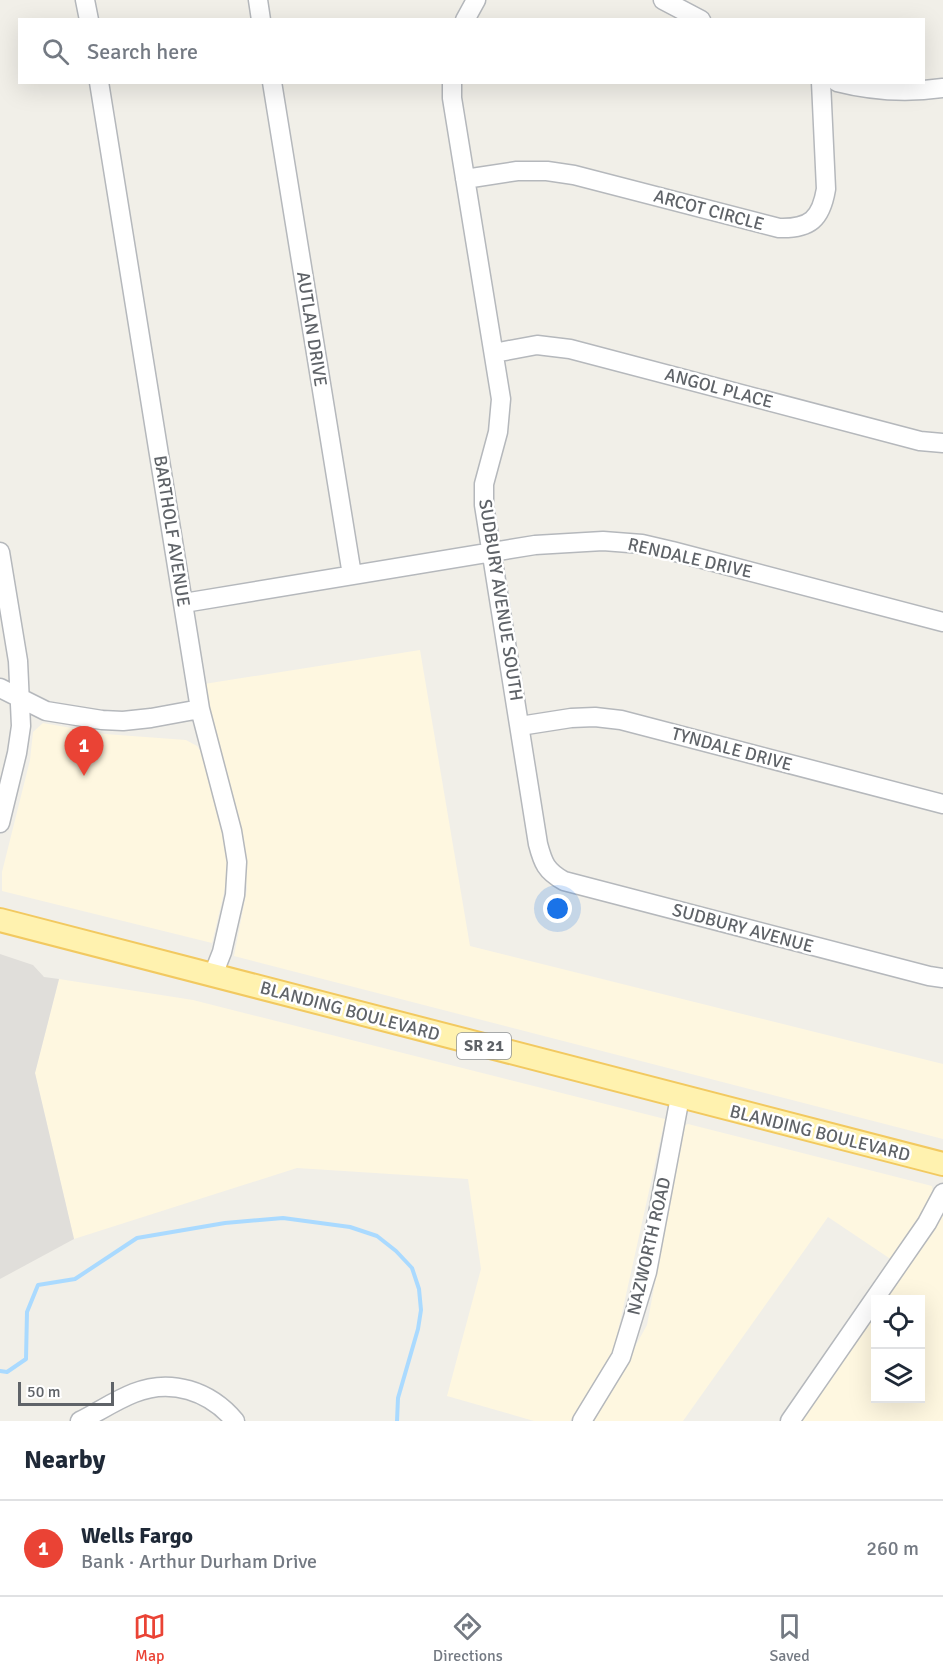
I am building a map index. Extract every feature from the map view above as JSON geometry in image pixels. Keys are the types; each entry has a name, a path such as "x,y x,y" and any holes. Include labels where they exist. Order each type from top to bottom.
{"main road":[{"name":"BLANDING BOULEVARD","path":"0,920 943,1164"}],"street":[{"path":"85,0 88,18"},
{"path":"258,0 261,18"},
{"path":"466,18 476,0"},
{"path":"663,0 697,18"},
{"name":"BARTHOLF AVENUE","path":"99,84 200,709 232,831 237,862 235,895 222,952 213,975"},
{"name":"AUTLAN DRIVE","path":"272,84 352,575"},
{"name":"SUDBURY AVENUE SOUTH","path":"452,84 452,98 501,399 498,432 484,484 484,505 538,844 547,869"},
{"name":"ARCOT CIRCLE","path":"465,179 517,171 547,171 574,175 779,228 791,229 805,225 816,217 823,205 826,189 821,84"},
{"path":"844,84 895,92 943,88"},
{"name":"ANGOL PLACE","path":"494,353 537,345 570,348 909,438 943,443"},
{"name":"RENDALE DRIVE","path":"184,603 535,545 603,541 642,544 672,551 943,622"},
{"path":"0,552 18,661 21,726 17,753 0,822"},
{"path":"0,688 46,711 102,720 123,721 151,718 200,709"},
{"name":"TYNDALE DRIVE","path":"520,726 571,718 595,717 621,720 943,804"},
{"name":"SUDBURY AVENUE","path":"547,869 564,881 943,978"},
{"name":"NAZWORTH ROAD","path":"582,1421 621,1357 647,1272 680,1096"},
{"path":"790,1421 927,1223 943,1193"},
{"path":"80,1421 135,1393 153,1388 172,1387 193,1390 211,1399 235,1421"}],"shaded area":[{"path":"420,650 470,946 943,1064 943,1139 234,956 247,889 241,834 209,713 204,684"},
{"path":"43,723 105,734 186,740 197,746 204,756 224,830 229,872 212,943 2,891 2,872 30,760 33,732"},
{"path":"0,954 33,965 44,977 59,979 35,1073 74,1239 0,1279"},
{"path":"59,979 193,1000 665,1119 612,1358 570,1421 534,1421 447,1396 481,1269 468,1179 297,1168 74,1239 35,1073"},
{"path":"685,1125 932,1186 933,1194 892,1260 828,1217 683,1421 594,1421 647,1325"},
{"path":"943,1212 943,1421 797,1421 871,1315 871,1403 925,1403 925,1295 885,1295"}],"waterway":[{"path":"0,1371 7,1372 26,1359 27,1312 38,1285 75,1279 137,1238 225,1223 283,1218 350,1227 377,1236 412,1268 419,1289 421,1310 418,1329 398,1398 397,1421"}],"place":[{"name":"Wells Fargo","path":"84,776"}]}
